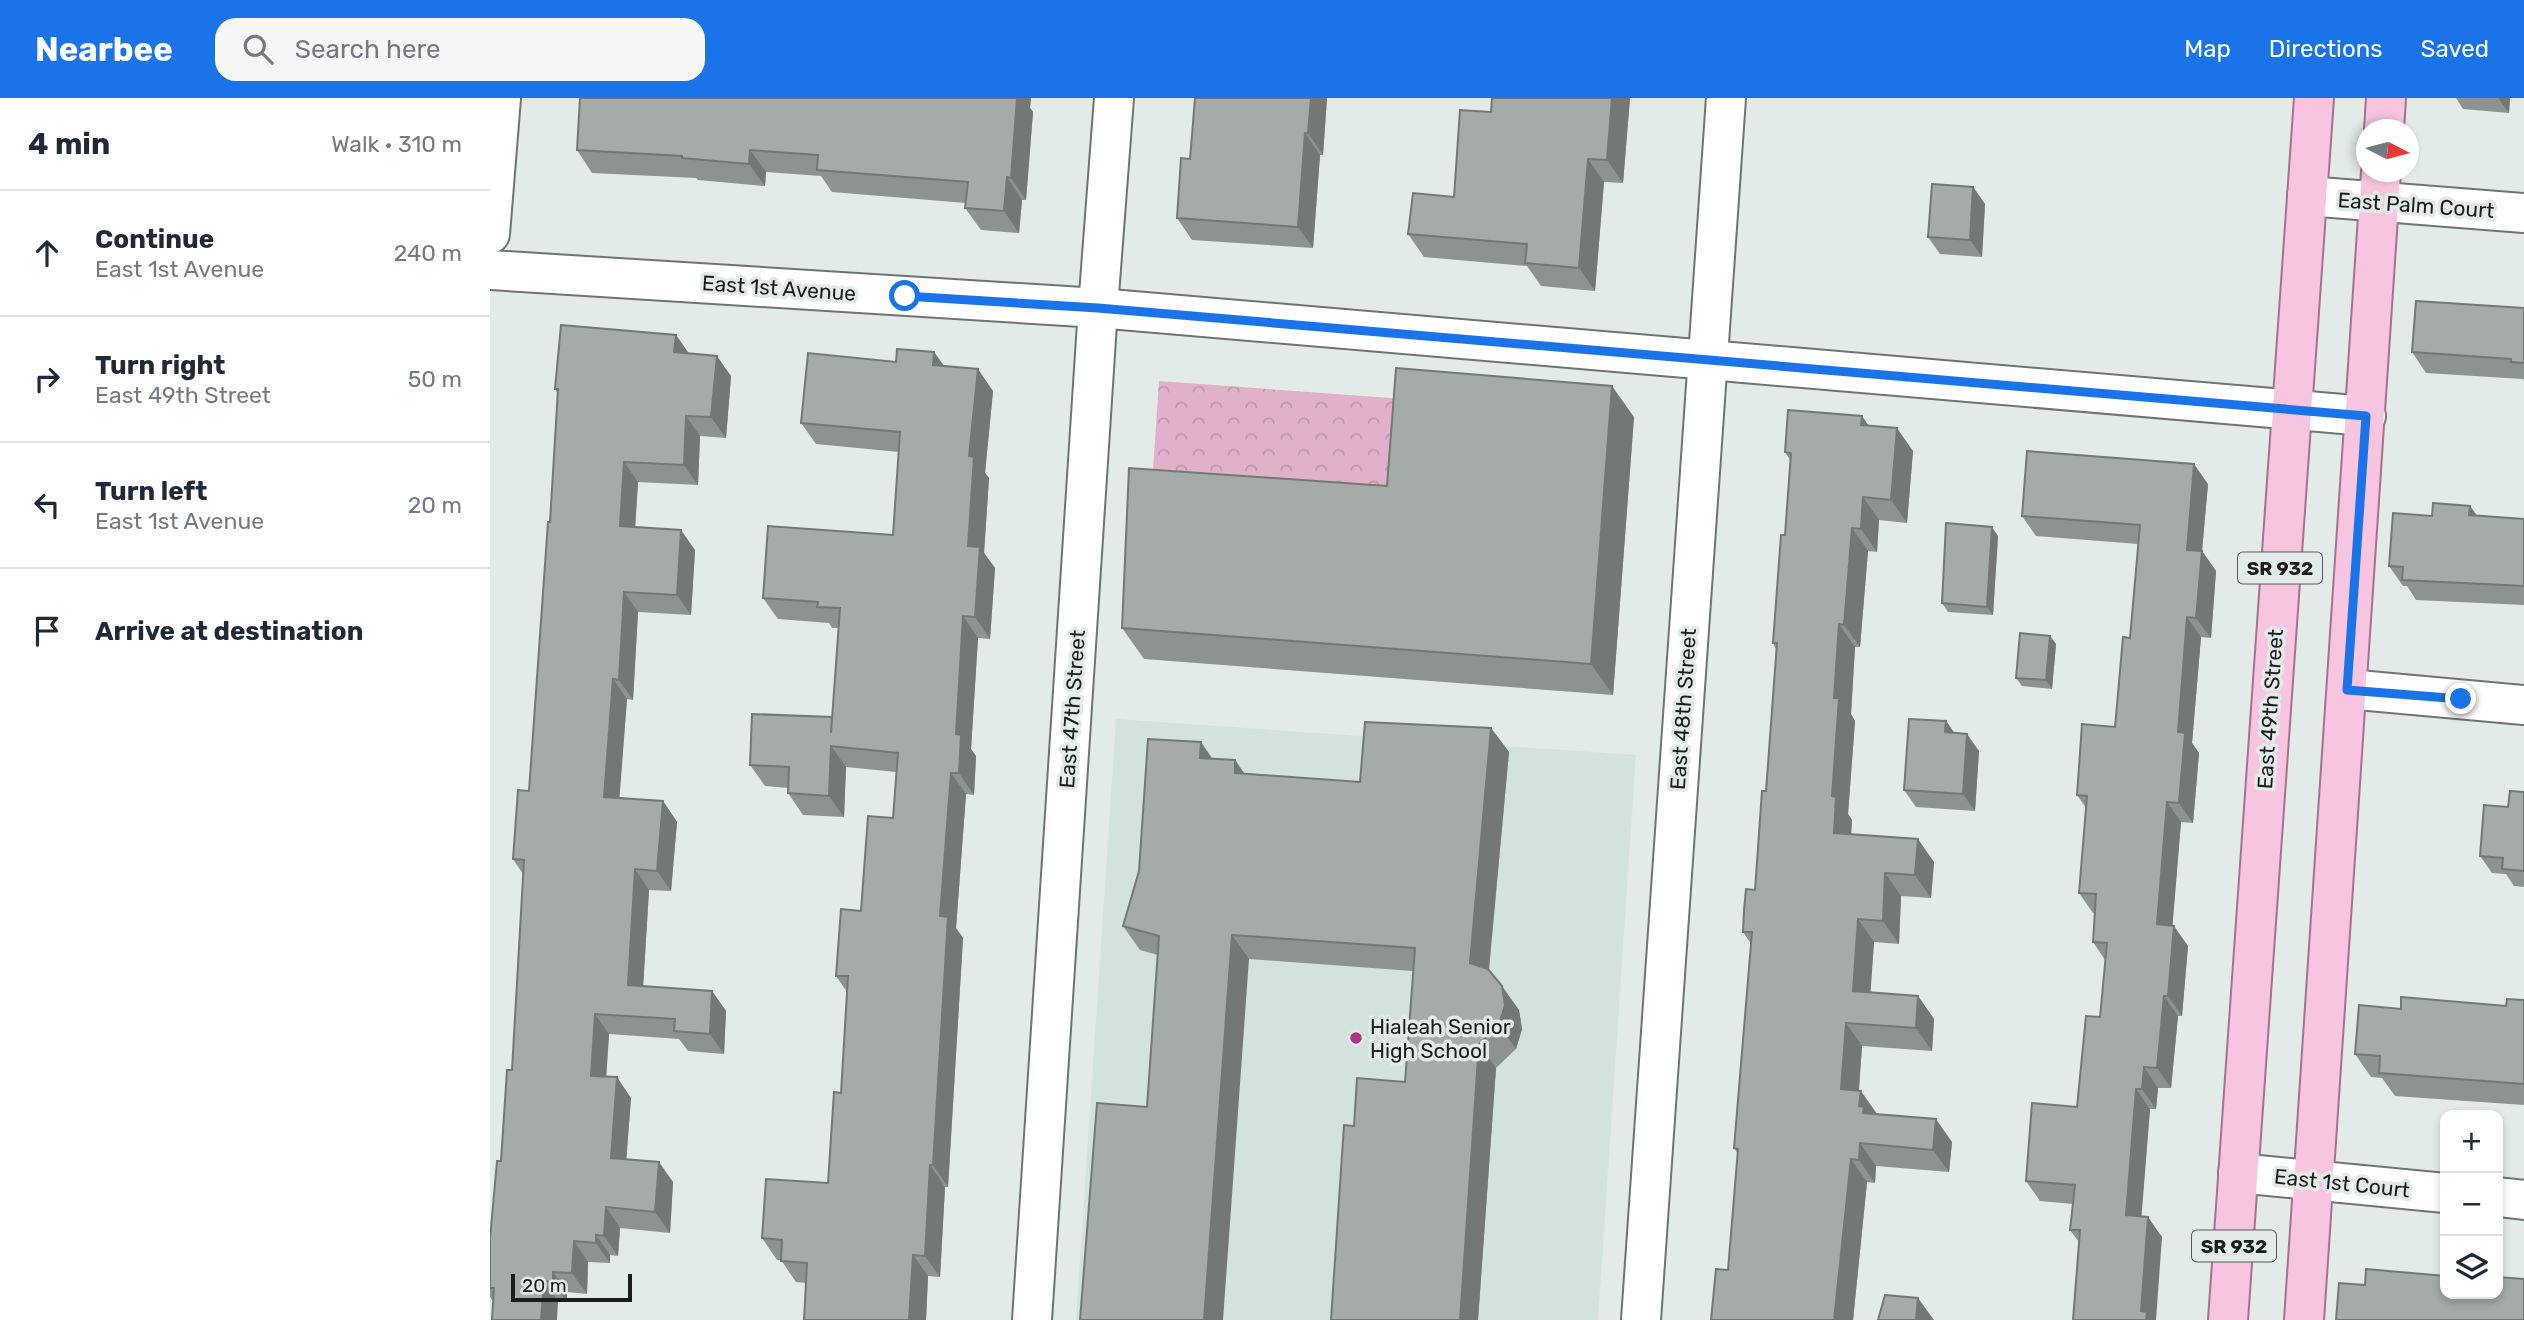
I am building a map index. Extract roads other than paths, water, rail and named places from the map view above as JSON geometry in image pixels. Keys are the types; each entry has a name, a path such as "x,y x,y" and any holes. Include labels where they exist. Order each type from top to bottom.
{"main road":[{"name":"East 49th Street","path":"2228,1320 2314,98"},
{"path":"2385,119 2386,98"},
{"path":"2304,1320 2380,187"}],"street":[{"path":"490,233 501,98"},
{"name":"East 47th Street","path":"1032,1320 1114,98"},
{"name":"East 48th Street","path":"1641,1320 1726,98"},
{"name":"East Palm Court","path":"2307,196 2380,187 2524,213"},
{"name":"East 1st Avenue","path":"490,270 1098,308 2366,416"},
{"path":"2347,690 2524,705"},
{"name":"East 1st Court","path":"2238,1172 2440,1193"},
{"path":"2503,1198 2524,1200"}],"place":[{"name":"Hialeah Senior High School","path":"1356,1038"}]}
